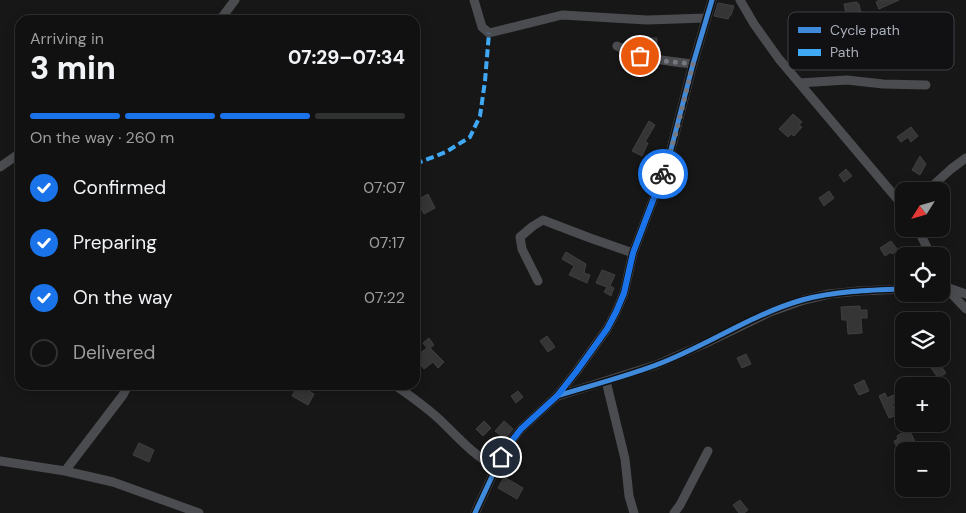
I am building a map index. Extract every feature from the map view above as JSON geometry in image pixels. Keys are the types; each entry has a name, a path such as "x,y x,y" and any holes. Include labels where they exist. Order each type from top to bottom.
{"street":[{"path":"224,15 235,0"},
{"path":"474,0 482,27 489,33 562,15 647,20 706,18"},
{"path":"475,513 508,446 521,429 557,396 607,329 616,312 624,293 633,253 668,161 712,0"},
{"path":"740,0 754,24 788,70"},
{"path":"617,46 655,60 693,64"},
{"path":"788,70 895,196"},
{"path":"799,83 847,80 883,84 926,85"},
{"path":"0,167 15,157"},
{"path":"937,182 966,158"},
{"path":"538,281 522,249 520,237 543,220 633,253"},
{"path":"950,287 966,294"},
{"path":"557,396 656,365 770,312 804,300 829,294 895,290"},
{"path":"950,292 966,309"},
{"path":"606,381 624,453 628,496 634,513"},
{"path":"65,471 126,390"},
{"path":"402,390 440,419 475,454 496,468"},
{"path":"674,513 708,451"},
{"path":"0,461 65,471 113,482 192,512"}],"building":[{"path":"880,0 899,0 879,9 876,2"},
{"path":"857,2 861,12 846,12 844,4"},
{"path":"718,3 734,6 728,19 714,16"},
{"path":"630,38 657,38 657,43 630,45"},
{"path":"793,114 802,122 799,125 802,127 794,136 791,134 788,137 779,129"},
{"path":"649,121 655,125 645,142 648,143 642,156 632,151"},
{"path":"911,127 918,136 911,142 908,137 901,142 897,137"},
{"path":"920,156 926,164 920,175 912,170"},
{"path":"846,169 852,176 844,182 839,175"},
{"path":"829,191 834,198 824,206 819,198"},
{"path":"428,194 435,208 424,214 420,206 420,198"},
{"path":"891,241 896,247 895,252 885,256 880,248"},
{"path":"566,252 586,264 584,273 590,275 587,283 569,275 574,266 562,259"},
{"path":"602,270 615,275 610,286 614,288 611,296 604,292 607,287 596,283"},
{"path":"860,306 860,310 867,310 867,318 861,318 862,333 848,334 847,320 842,320 841,307"},
{"path":"547,336 555,347 548,352 540,341"},
{"path":"429,338 434,345 430,348 444,362 438,368 433,362 424,369 420,364 420,353 427,348 423,343"},
{"path":"746,354 751,364 742,368 737,358"},
{"path":"930,367 942,367 946,373 937,377"},
{"path":"864,380 869,391 859,395 854,385"},
{"path":"295,390 307,390 314,394 308,405 292,396"},
{"path":"518,391 523,397 516,403 511,396"},
{"path":"885,393 887,398 894,395 895,403 892,404 895,416 889,418 879,396"},
{"path":"484,421 491,428 483,436 476,429"},
{"path":"504,421 513,429 505,439 495,431"},
{"path":"904,432 910,432 915,442 895,443 894,441 898,439 897,436"},
{"path":"489,442 497,448 491,456 483,450"},
{"path":"139,443 154,450 149,462 133,455"},
{"path":"504,477 523,488 517,499 498,488"},
{"path":"740,500 748,510 744,513 739,513 733,505"}],"marked path":[{"path":"420,162 446,152 470,137 480,116 489,33"}],"cycle path":[{"path":"475,513 507,446 521,429 557,396 607,329 616,312 624,293 633,253 668,161 712,0"},
{"path":"557,396 674,358 746,322 802,300 840,293 895,289"}],"way so far":[{"path":"640,56 655,60 693,64 676,133 663,174"}],"route":[{"path":"501,457 521,429 557,396 607,329 624,293 633,253 663,174"}]}
